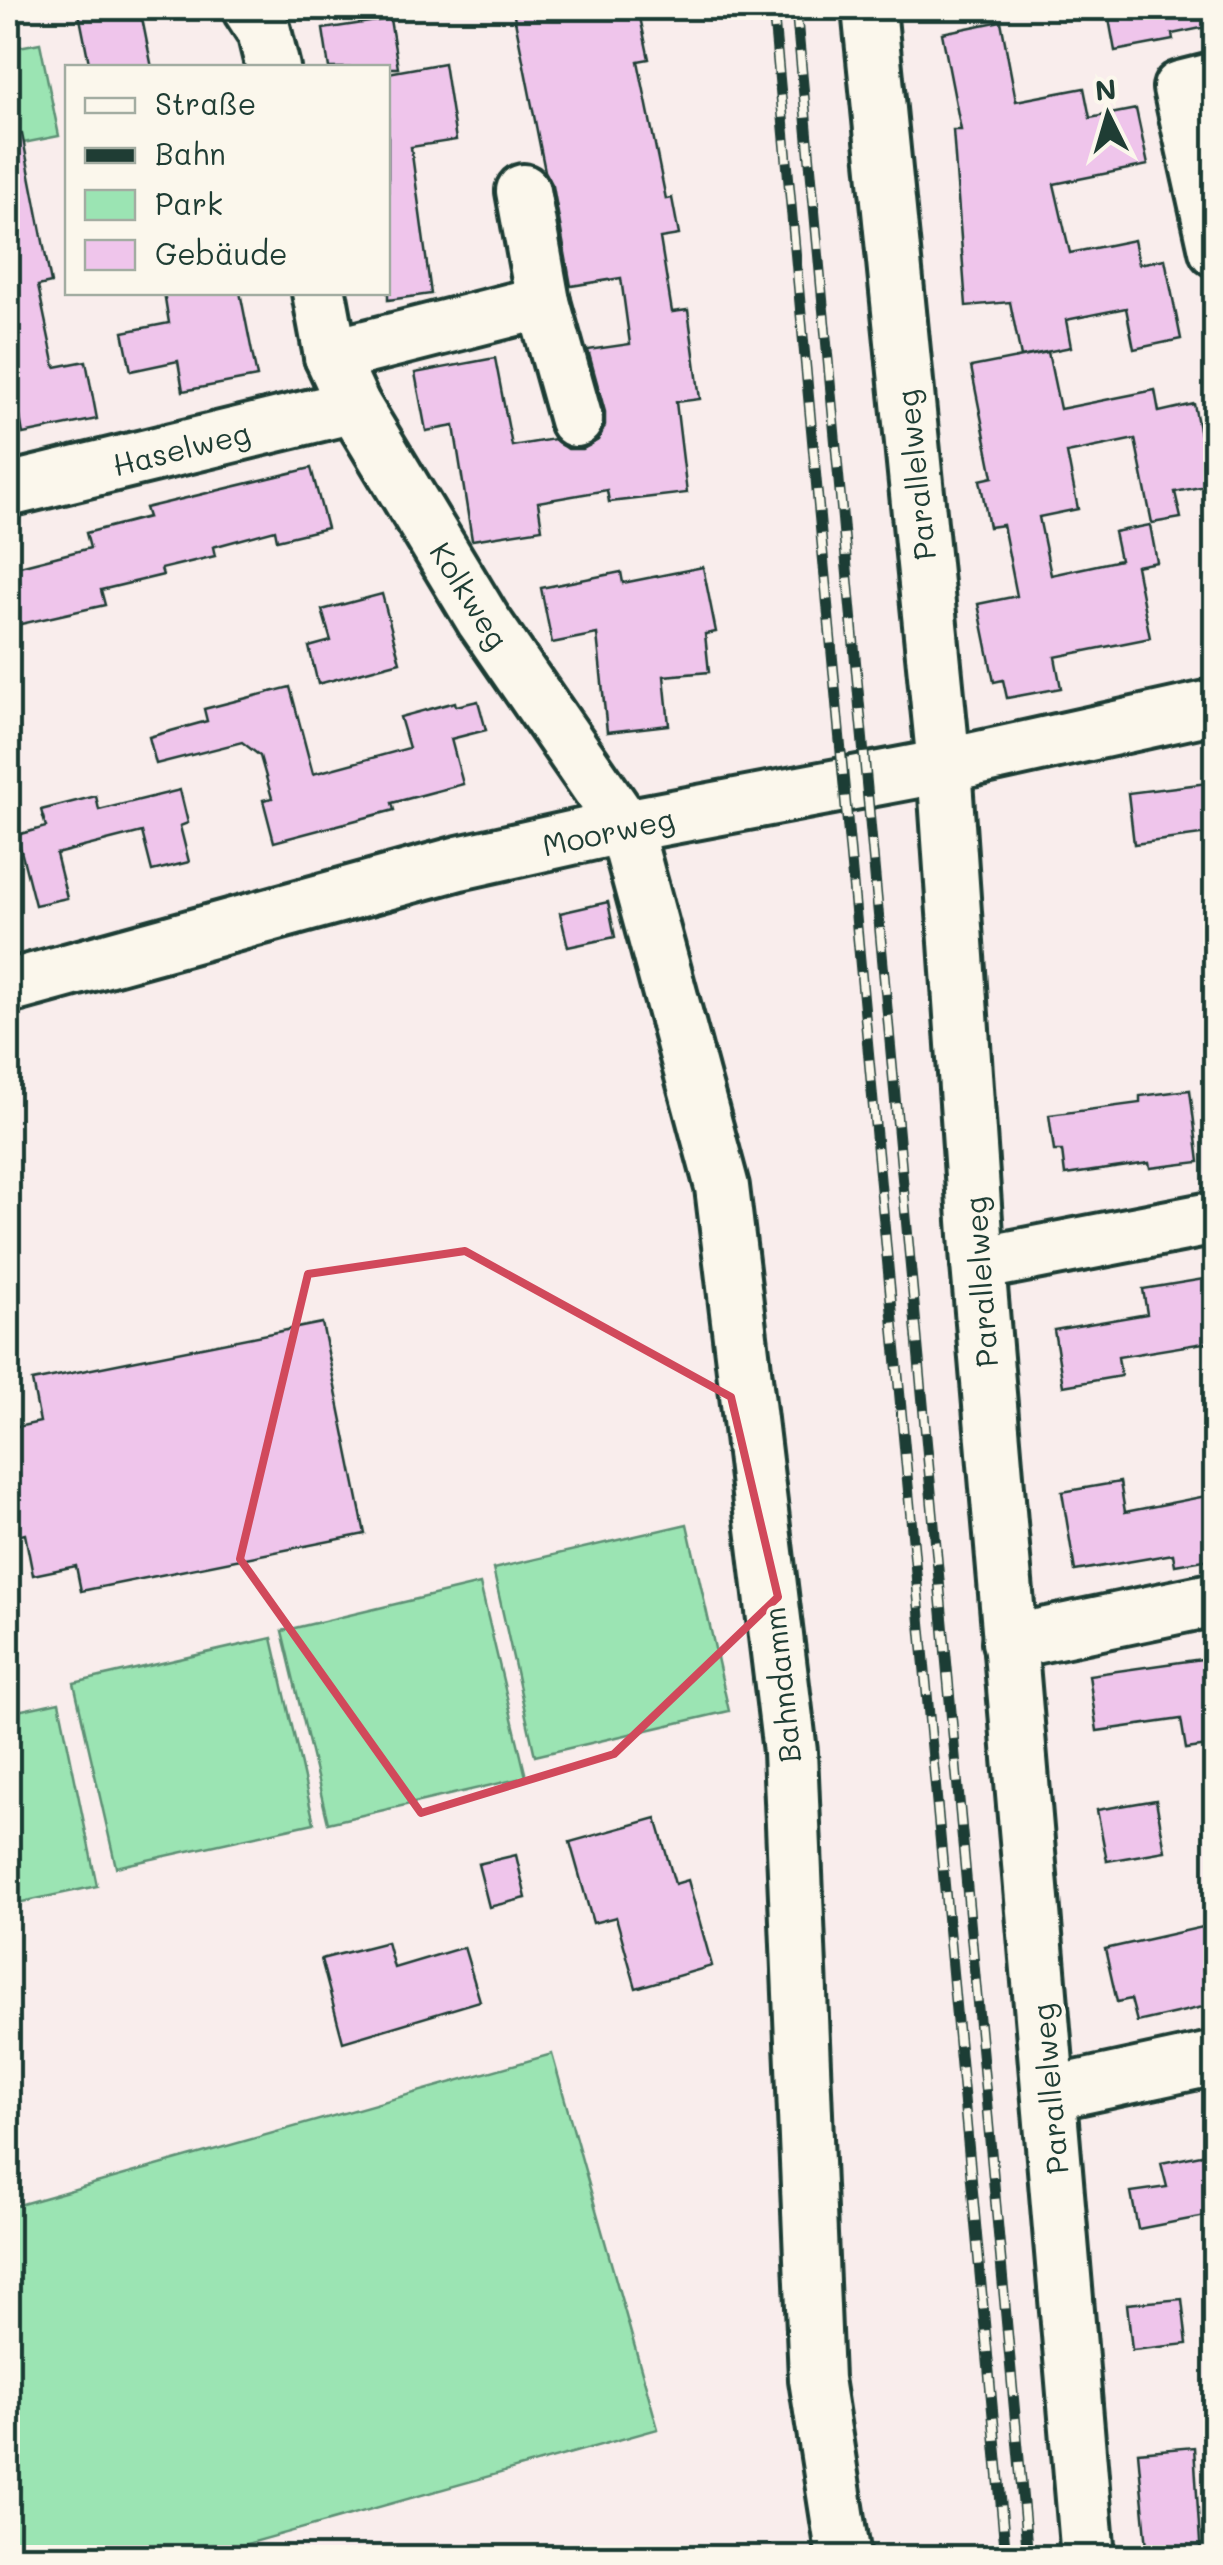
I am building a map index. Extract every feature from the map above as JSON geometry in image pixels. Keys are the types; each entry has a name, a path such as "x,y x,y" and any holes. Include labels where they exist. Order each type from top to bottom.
{"street":[{"name":"Parallelweg","path":"869,8 944,766 978,1264 1088,2558"},
{"path":"1198,84 1216,250"},
{"path":"523,190 544,302 576,420"},
{"name":"Kolkweg","path":"320,295 331,356 354,406 484,620 625,826"},
{"path":"331,356 544,302"},
{"name":"Haselweg","path":"8,490 354,406"},
{"name":"Moorweg","path":"8,988 459,863 625,826 944,766 1216,706"},
{"name":"Bahndamm","path":"625,826 722,1187 790,1752 816,2379 844,2558"},
{"path":"978,1264 1216,1218"},
{"path":"1010,1642 1216,1598"},
{"path":"1050,2094 1216,2058"}],"highlighted area":[{"path":"465,1251 731,1397 778,1597 614,1754 421,1813 240,1559 308,1274"}],"green space":[{"path":"40,43 59,136 8,146 8,49"},
{"path":"687,1524 729,1711 535,1756 493,1569"},
{"path":"480,1584 526,1777 328,1823 282,1631"},
{"path":"272,1638 314,1823 116,1867 74,1683"},
{"path":"59,1702 97,1886 8,1905 8,1713"},
{"path":"552,2054 658,2429 200,2557 11,2557 8,2208"}],"building":[{"path":"78,8 140,8 151,65 89,65"},
{"path":"548,8 638,8 649,59 638,61 666,199 672,198 679,235 660,238 672,312 688,310 700,399 676,402 687,493 609,502 607,490 538,502 542,529 472,540 454,426 426,431 415,373 495,358 512,446 554,439 568,449 583,449 598,440 605,426 605,412 588,350 630,344 621,278 571,286 514,15"},
{"path":"1107,8 1216,8 1216,25 1172,34 1173,40 1115,51"},
{"path":"390,19 398,68 329,65 323,29"},
{"path":"1001,21 1016,101 1084,88 1090,118 1136,109 1148,165 1054,184 1070,253 1134,240 1139,264 1165,259 1181,339 1134,349 1126,308 1066,320 1071,347 1021,357 1010,302 966,306 953,130 961,130 942,33"},
{"path":"444,63 456,140 411,147 431,294 388,300 390,295 390,73"},
{"path":"22,134 51,283 38,286 55,367 86,361 97,419 23,434 19,411 8,414 8,135"},
{"path":"164,295 241,295 257,377 183,391 178,361 131,371 123,332 169,323"},
{"path":"1048,352 1060,409 1155,390 1159,412 1194,404 1210,485 1175,492 1181,518 1152,523 1135,439 1067,453 1078,509 1039,517 1051,575 1120,560 1114,532 1150,525 1157,562 1136,566 1150,638 1055,657 1061,688 1007,698 1003,680 994,682 978,604 1017,596 1003,525 989,527 980,480 993,477 971,367"},
{"path":"311,468 327,528 277,540 275,530 213,547 215,556 161,569 163,575 101,590 105,605 8,627 8,569 90,548 86,533 148,517 145,508"},
{"path":"703,567 716,632 705,634 709,672 664,676 669,725 607,732 597,634 552,643 541,588 621,572 623,583"},
{"path":"382,594 400,662 318,684 309,647 331,641 322,610"},
{"path":"290,687 313,774 409,748 400,717 455,702 456,706 478,701 486,730 451,739 463,784 392,803 394,810 274,842 263,800 272,798 260,756 242,742 156,764 149,737 207,721 204,709"},
{"path":"1216,782 1216,833 1134,844 1128,793"},
{"path":"180,790 188,823 180,826 189,862 152,871 142,832 56,854 67,898 35,905 17,835 46,827 41,810 96,796 99,810"},
{"path":"608,902 615,937 568,947 560,913"},
{"path":"1190,1090 1199,1162 1150,1168 1149,1163 1065,1175 1062,1151 1054,1151 1049,1115 1140,1103 1140,1096"},
{"path":"1216,1277 1216,1341 1118,1357 1121,1376 1063,1386 1054,1330 1147,1314 1143,1289"},
{"path":"322,1323 365,1534 81,1591 76,1566 33,1575 25,1534 8,1538 8,1429 40,1422 32,1381"},
{"path":"1120,1482 1125,1512 1216,1494 1216,1558 1175,1565 1173,1554 1075,1571 1062,1492"},
{"path":"1216,1657 1216,1745 1186,1749 1181,1719 1097,1731 1089,1675"},
{"path":"1156,1800 1165,1851 1107,1861 1097,1810"},
{"path":"656,1818 675,1884 688,1880 712,1966 636,1988 616,1917 593,1923 570,1842"},
{"path":"516,1855 526,1898 489,1907 478,1864"},
{"path":"1216,1924 1216,2004 1137,2022 1131,1999 1117,2002 1105,1949"},
{"path":"387,1942 394,1968 464,1947 480,2001 343,2042 321,1959"},
{"path":"1216,2152 1216,2214 1138,2229 1131,2192 1167,2187 1161,2163"},
{"path":"1182,2299 1187,2344 1132,2350 1127,2304"},
{"path":"1194,2447 1201,2558 1148,2558 1138,2452"}],"railway":[{"path":"773,8 1006,2558"},
{"path":"796,8 1028,2558"}]}
